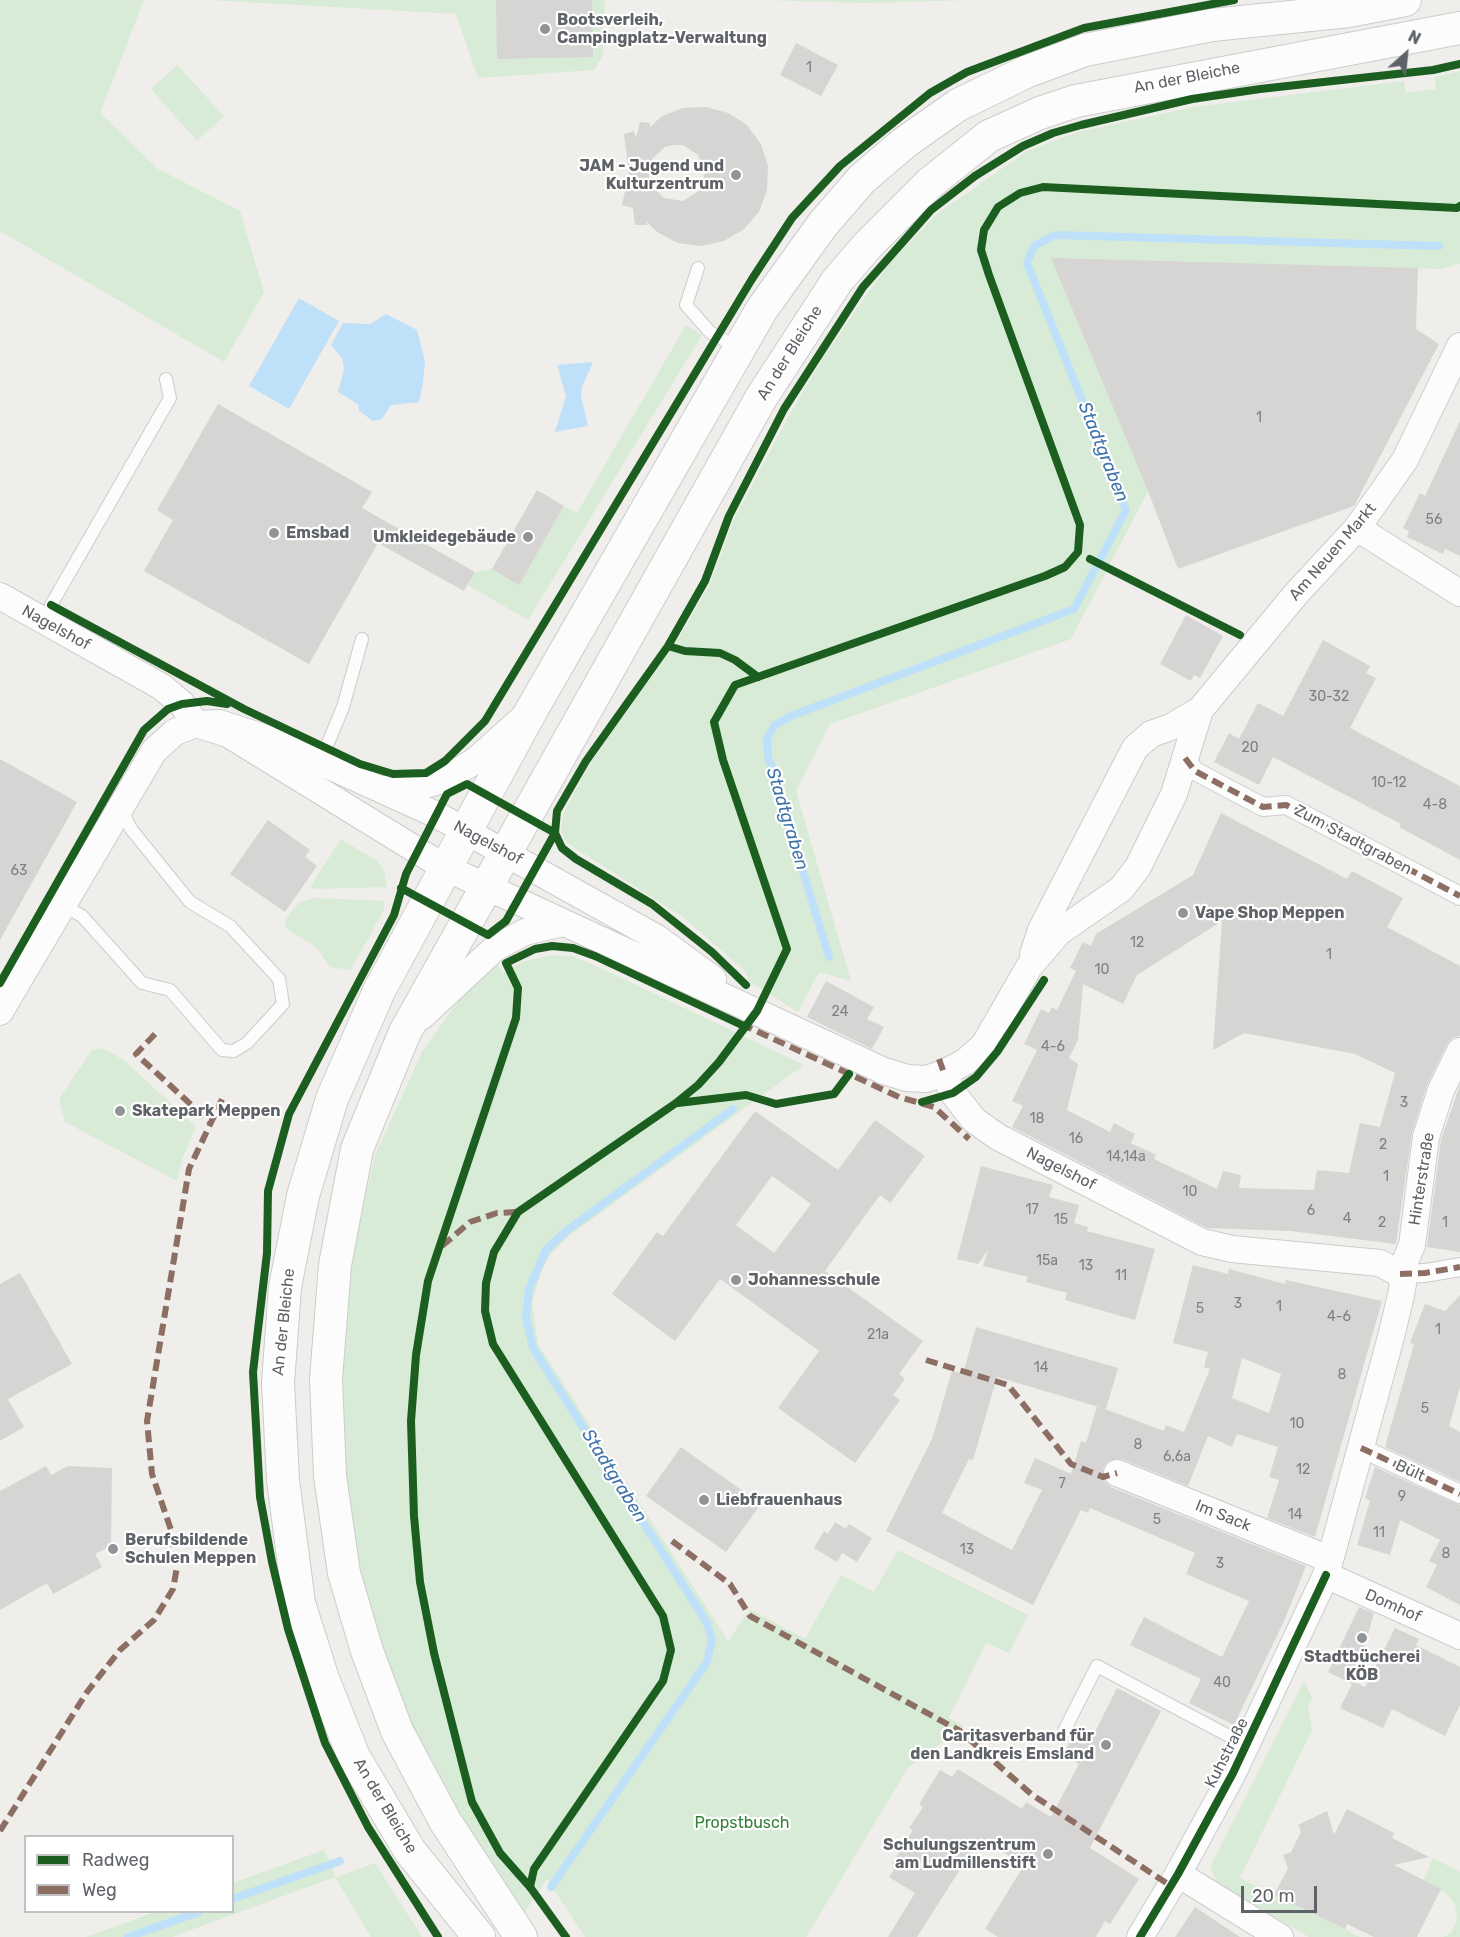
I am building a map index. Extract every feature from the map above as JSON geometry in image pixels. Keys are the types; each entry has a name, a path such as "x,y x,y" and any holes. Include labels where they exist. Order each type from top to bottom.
{"street":[{"name":"An der Bleiche","path":"479,1937 410,1851 354,1757 323,1679 299,1603 283,1480 278,1383 285,1287 303,1196 332,1099 379,991 444,867 531,711 762,309 823,224 862,179 904,143 958,105 1028,70 1085,50 1212,25 1349,11 1405,0"},
{"name":"An der Bleiche","path":"521,1937 445,1821 397,1731 367,1651 344,1573 330,1476 326,1379 334,1265 357,1149 405,1032 761,398 837,281 868,245 930,183 989,136 1040,112 1076,101 1460,28"},
{"name":"Am Neuen Markt","path":"1029,967 1041,930 1135,748 1151,734 1171,727 1200,710 1296,594 1357,528 1405,460 1460,346"},
{"path":"1357,528 1457,591"},
{"name":"Nagelshof","path":"0,596 162,687 182,704 196,724 228,734 444,867 485,888 884,1071 916,1079 926,1079 944,1072 953,1094 974,1120 998,1137 1202,1242 1232,1249 1380,1263 1400,1274"},
{"name":"Am Neuen Markt","path":"944,1072 964,1062 984,1045 1029,967 1059,932 1121,889 1138,867 1174,794 1200,710"},
{"name":"An der Bleiche","path":"383,789 414,788 443,780 475,761 531,711"},
{"name":"Nagelshof","path":"0,1012 154,751 175,732 196,724 219,723 247,730 383,789 506,852 657,938 757,1011"},
{"name":"Zum Stadtgraben","path":"1185,758 1195,771 1263,807 1286,805 1460,896"},
{"name":"An der Bleiche","path":"405,1032 495,948 525,932 562,923"},
{"name":"Hinterstraße","path":"1400,1274 1412,1245 1426,1137 1454,1062"},
{"path":"1400,1274 1425,1274 1460,1267"},
{"name":"Kuhstraße","path":"1140,1937 1178,1874 1246,1745 1327,1567 1401,1296 1403,1284 1400,1274"},
{"name":"Bült","path":"1361,1448 1460,1494"},
{"name":"Im Sack","path":"1118,1473 1327,1567"},
{"name":"Domhof","path":"1327,1567 1460,1636"},
{"path":"410,1851 462,1937"},
{"path":"1178,1874 1280,1937"}],"lane":[{"path":"698,268 686,305 710,332 740,348"},
{"path":"51,605 170,398 166,380"},
{"path":"307,784 320,762 344,706 362,639"},
{"path":"62,905 82,916 142,983 170,990 222,1050 234,1051 247,1043 283,1004 279,979 230,926 190,902 130,829 121,808"},
{"path":"1064,1731 1097,1666 1246,1745"}],"green space":[{"path":"0,0 144,0 100,113 158,169 240,211 264,292 224,362 0,231"},
{"path":"210,0 605,0 603,55 594,70 478,78 456,14"},
{"path":"765,0 972,0 863,3"},
{"path":"177,65 224,116 197,141 151,89"},
{"path":"1460,71 1460,264 1441,269 1291,265 1148,491 1071,639 830,724 796,791 851,981 819,972 798,1012 749,981 745,971 683,917 567,843 561,831 563,814 590,763 674,646 710,584 734,519 790,414 823,358 869,291 889,264 937,214 1027,151 1078,132 1193,107 1404,81 1406,93 1436,89 1435,77"},
{"path":"686,325 702,335 528,620 468,585 475,572 492,569 519,584 564,506 577,513"},
{"path":"341,839 377,861 384,870 387,887 316,889 310,887"},
{"path":"315,898 385,901 383,912 350,970 330,967 318,949 286,928 285,921 294,908 302,901"},
{"name":"Propstbusch","path":"550,955 571,956 592,964 804,1065 570,1235 551,1254 542,1269 532,1302 538,1344 728,1641 750,1609 805,1639 841,1575 874,1592 898,1550 1028,1615 1009,1653 986,1643 949,1718 964,1726 908,1768 806,1937 585,1937 547,1879 524,1913 497,1877 435,1776 394,1690 357,1572 338,1429 349,1267 375,1155 423,1050 460,999 494,960 503,973 522,962"},
{"name":"Skatepark Meppen","path":"103,1048 125,1061 196,1127 183,1157 177,1181 65,1122 59,1099 92,1050"},
{"path":"1304,1681 1312,1698 1308,1707 1312,1730 1240,1878 1360,1937 1309,1937 1217,1882 1210,1867"},
{"path":"324,1850 336,1877 375,1863 422,1937 371,1937 335,1877 172,1937 86,1937 152,1913 234,1913 234,1883"},
{"path":"1433,1858 1460,1872 1460,1937 1443,1937 1451,1933 1457,1920 1455,1904 1445,1892 1423,1881"}],"water":[{"path":"299,298 339,321 289,409 249,386"},
{"path":"386,314 417,330 425,361 423,382 419,402 391,405 382,419 373,421 359,411 358,404 338,392 344,369 342,358 331,345 343,323 370,324"},
{"path":"593,362 582,387 581,396 588,426 555,432 566,396 557,365"}],"building":[{"name":"Bootsverleih, Campingplatz-Verwaltung","path":"496,0 592,0 593,57 497,59"},
{"path":"796,43 838,65 821,96 780,75"},
{"name":"JAM - Jugend und Kulturzentrum","path":"706,107 728,113 747,125 761,144 768,166 767,190 759,212 744,229 724,241 701,246 678,243 657,232 647,222 647,225 635,225 633,208 622,205 629,173 624,134 634,131 636,138 640,122 650,123 650,127 662,116 683,108","holes":["683,145 698,155 705,173 699,191 683,201 664,198 651,185 649,177 652,159 665,147"]},
{"path":"1051,258 1418,268 1416,329 1439,344 1354,506 1178,569"},
{"name":"Emsbad","path":"218,404 372,492 362,508 475,572 464,591 378,543 309,664 144,571 173,520 157,510"},
{"path":"1460,421 1460,556 1445,549 1443,554 1407,537 1409,531 1403,528 1420,493 1425,496"},
{"name":"Umkleidegebäude","path":"537,490 564,506 519,585 492,569"},
{"path":"1186,615 1223,636 1200,678 1194,675 1191,681 1160,664"},
{"path":"1323,640 1370,666 1366,673 1376,678 1350,728 1460,786 1460,860 1399,827 1401,824 1273,757 1259,785 1214,762 1229,733 1239,739 1258,703 1283,716"},
{"path":"0,759 77,802 0,940"},
{"path":"1221,813 1347,879 1352,871 1403,898 1387,927 1460,966 1460,1036 1452,1038 1447,1044 1427,1085 1412,1133 1396,1244 1290,1231 1207,1228 1012,1127 1023,1106 1012,1101 1037,1050 1024,1044 1041,1009 1049,1013 1052,1007 1057,1010 1076,971 1070,968 1083,942 1091,946 1096,934 1193,875","holes":["1222,921 1213,1050 1244,1033 1355,1054 1395,1073 1380,1127 1360,1123 1349,1173 1317,1170 1314,1190 1239,1188 1241,1175 1223,1171 1217,1189 1154,1159 1156,1155 1131,1143 1135,1134 1114,1123 1110,1132 1067,1110 1078,1064 1069,1058 1078,1040 1083,984 1123,1004 1137,975"]},
{"path":"268,820 310,850 305,857 317,866 285,912 230,874"},
{"path":"826,981 874,1007 867,1019 884,1027 872,1049 807,1017"},
{"path":"1460,1085 1460,1252 1427,1247 1441,1140"},
{"path":"755,1111 838,1170 875,1120 925,1156 890,1203 880,1195 825,1271 923,1341 899,1374 905,1379 893,1395 900,1400 855,1463 778,1408 819,1351 720,1279 675,1341 612,1294 657,1232 663,1236","holes":["772,1176 811,1204 774,1253 736,1225"]},
{"path":"981,1166 1053,1185 1049,1197 1079,1205 1074,1223 1088,1227 1087,1231 1155,1249 1135,1320 1065,1300 1067,1293 1026,1282 1028,1277 983,1266 988,1250 978,1264 957,1259"},
{"path":"1193,1265 1228,1274 1229,1269 1285,1284 1286,1280 1382,1301 1315,1537 1267,1518 1279,1480 1269,1477 1278,1447 1237,1434 1232,1447 1208,1436 1188,1486 1122,1459 1108,1461 1103,1468 1105,1482 1111,1487 1306,1566 1285,1619 1234,1725 1189,1703 1201,1679 1130,1645 1144,1617 1222,1657 1249,1601 1186,1574 1195,1553 1090,1508 1088,1513 1081,1510 1033,1605 886,1531 932,1439 952,1371 963,1374 976,1327 1118,1368 1106,1409 1101,1408 1164,1431 1166,1425 1184,1432 1210,1369 1204,1367 1208,1352 1173,1343","holes":["1242,1358 1281,1374 1269,1413 1232,1398","997,1377 1097,1406 1086,1443 1081,1441 1071,1474 1035,1458 1024,1483 1042,1490 1012,1550 942,1513 969,1459 973,1460"]},
{"path":"20,1273 72,1364 8,1399 24,1427 0,1441 0,1284"},
{"path":"1460,1295 1460,1387 1449,1426 1460,1432 1460,1482 1385,1447 1414,1344 1410,1343 1425,1304 1445,1311"},
{"name":"Liebfrauenhaus","path":"681,1447 761,1504 726,1552 646,1496"},
{"path":"46,1466 51,1475 68,1466 112,1468 111,1546 95,1554 102,1567 53,1594 47,1583 0,1610 0,1491"},
{"path":"1375,1467 1460,1505 1460,1605 1426,1587 1437,1565 1429,1561 1440,1540 1400,1520 1390,1555 1357,1545 1370,1501 1365,1498"},
{"path":"835,1522 846,1529 849,1524 872,1538 857,1562 842,1553 837,1562 814,1548 824,1531 828,1534"},
{"path":"1359,1607 1374,1613 1354,1682 1365,1687 1395,1628 1419,1639 1416,1645 1460,1667 1460,1705 1445,1736 1392,1709 1383,1728 1340,1708 1352,1684 1328,1672"},
{"name":"Schulungszentrum am Ludmillenstift","path":"1117,1688 1161,1711 1090,1848 1139,1879 1110,1924 1105,1921 1096,1937 998,1937 985,1929 1024,1865 980,1838 917,1937 888,1937 915,1893 889,1877 896,1867 892,1864 913,1830 909,1828 923,1807 919,1804 940,1770 952,1777 958,1769 1022,1809 1026,1802 1051,1817 1079,1764 1063,1755 1078,1726 1094,1734"},
{"path":"1347,1809 1394,1833 1392,1838 1429,1857 1394,1865 1441,1889 1417,1937 1374,1937 1347,1924 1345,1929 1274,1895 1288,1868 1283,1855 1291,1852 1301,1832 1298,1825 1327,1811 1334,1835"},
{"path":"1195,1907 1240,1937 1175,1937"}],"waterway":[{"name":"Stadtgraben","path":"829,957 768,756 767,738 775,725 791,716 1074,609 1126,510 1027,263 1034,246 1055,235 1439,246"},
{"name":"Stadtgraben","path":"551,1887 707,1662 712,1640 707,1623 533,1348 526,1317 529,1289 546,1250 566,1231 733,1109"},
{"path":"234,1898 340,1861"},
{"path":"128,1937 196,1913"}],"marked path":[{"path":"1185,758 1195,771 1263,807 1286,805 1460,896"},
{"path":"741,1024 899,1097 934,1107 969,1139"},
{"path":"155,1034 136,1054 211,1123"},
{"path":"939,1059 944,1073"},
{"path":"0,1831 87,1692 120,1650 154,1620 173,1589 177,1567 171,1530 152,1474 147,1421 189,1169 224,1095"},
{"path":"442,1246 470,1222 497,1213 518,1212"},
{"path":"1400,1274 1425,1273 1460,1267"},
{"path":"926,1360 1008,1385 1071,1464 1103,1477 1117,1473"},
{"path":"1361,1448 1460,1494"},
{"path":"672,1541 730,1584 750,1616 960,1731 1031,1794 1171,1886"}],"cycle path":[{"path":"51,605 244,709 360,764 393,774 426,773 445,761 485,721 752,279 792,218 840,166 930,93 967,72 1084,28 1234,0"},
{"path":"401,888 488,935 506,921 555,833 557,811 586,761 668,646 705,581 729,516 784,409 863,287 931,210 975,176 1023,146 1053,133 1081,125 1192,99 1260,89 1433,70 1460,64"},
{"path":"530,1887 534,1869 663,1681 671,1650 663,1616 493,1344 485,1311 486,1283 494,1252 518,1212 676,1103 698,1085 719,1062 757,1011 787,949 723,760 714,722 735,685 1045,576 1065,567 1078,552 1080,525 989,275 981,250 984,230 998,207 1020,193 1043,187 1457,208 1460,206"},
{"path":"1090,559 1240,635"},
{"path":"668,646 685,651 720,653 735,660 758,677"},
{"path":"0,983 144,730 168,709 182,704 207,701 227,704"},
{"path":"438,1937 368,1827 325,1743 288,1629 260,1497 253,1372 267,1253 268,1191 289,1114 394,915 406,874 447,794 467,784 555,833 562,848 576,859 652,904 712,952 746,985"},
{"path":"566,1937 530,1887 500,1853 472,1802 434,1653 420,1582 414,1516 411,1421 416,1355 428,1281 516,1018 518,988 506,963 535,949 552,946 573,948 595,956 746,1027"},
{"path":"922,1102 953,1093 976,1077 997,1052 1044,980"},
{"path":"678,1103 746,1095 776,1104 834,1094 849,1074"},
{"path":"1140,1937 1178,1874 1233,1773 1326,1575"}],"place":[{"name":"Bootsverleih, Campingplatz-Verwaltung","path":"545,29"},
{"name":"JAM - Jugend und Kulturzentrum","path":"736,175"},
{"name":"Emsbad","path":"274,533"},
{"name":"Umkleidegebäude","path":"528,537"},
{"name":"Vape Shop Meppen","path":"1183,913"},
{"name":"Skatepark Meppen","path":"120,1111"},
{"name":"Johannesschule","path":"736,1280"},
{"name":"Liebfrauenhaus","path":"704,1500"},
{"name":"Berufsbildende Schulen Meppen","path":"113,1549"},
{"name":"Stadtbücherei KÖB","path":"1362,1638"},
{"name":"Caritasverband für den Landkreis Emsland","path":"1106,1745"},
{"name":"Schulungszentrum am Ludmillenstift","path":"1048,1854"}]}
